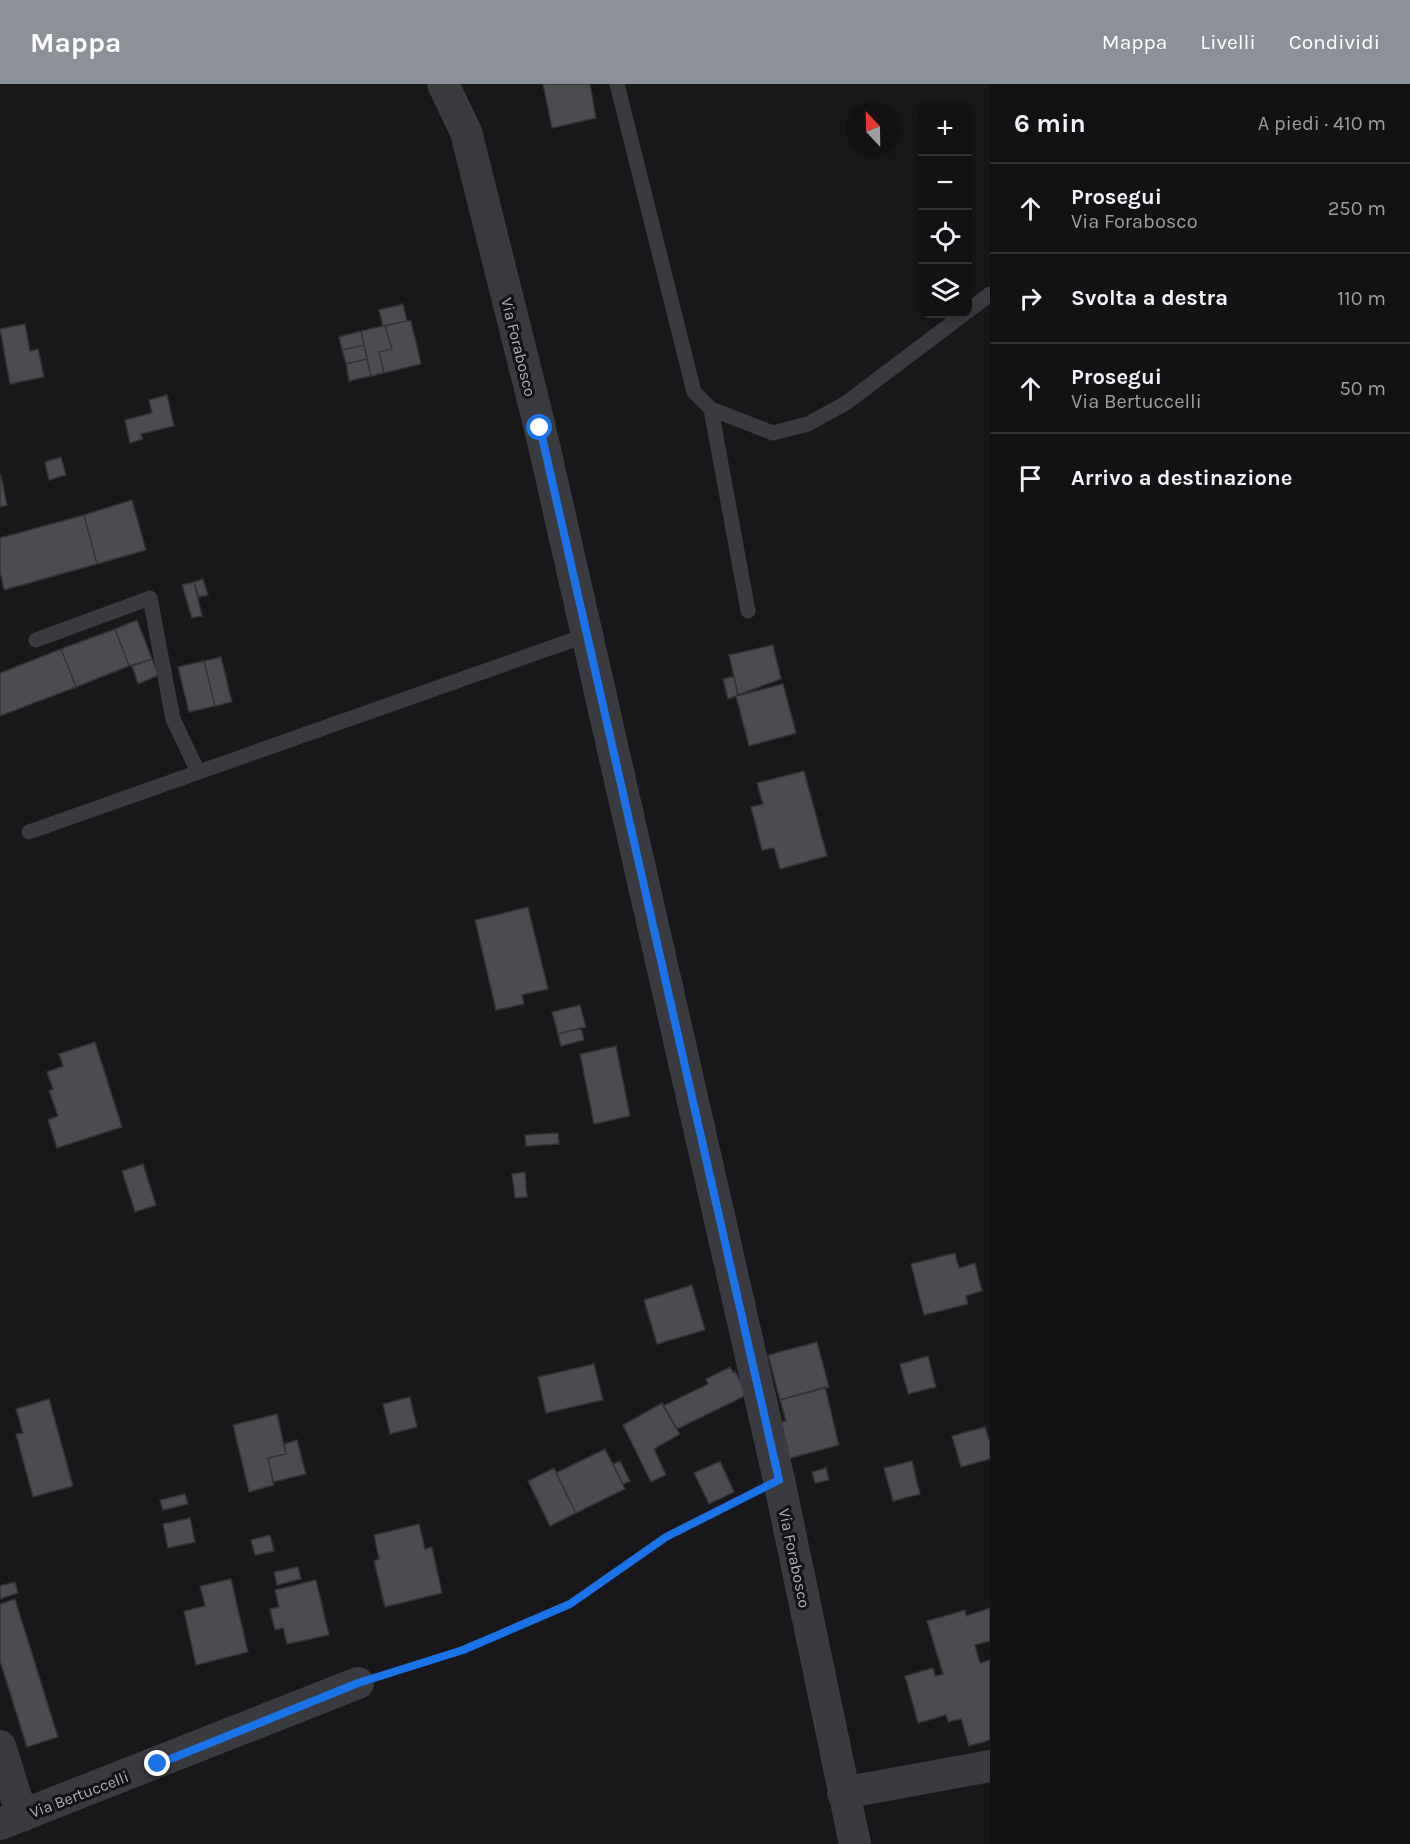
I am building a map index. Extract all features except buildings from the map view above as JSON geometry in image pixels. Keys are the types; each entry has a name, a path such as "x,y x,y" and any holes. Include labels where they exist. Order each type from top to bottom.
{"street":[{"name":"Via Forabosco","path":"443,84 466,132 537,417 779,1480 855,1844"},
{"name":"Via Bertuccelli","path":"11,1820 358,1683"},
{"path":"0,1746 11,1820"},
{"path":"843,1793 990,1766"}],"lane":[{"path":"617,84 694,392 711,409 773,433 808,424 846,403 958,318"},
{"path":"972,308 990,294"},
{"path":"711,409 748,611"},
{"path":"36,640 150,598 173,719 198,772"},
{"path":"29,832 587,635"}],"path":[{"path":"358,1683 463,1650 570,1604 666,1537 779,1480"}],"route":[{"path":"158,1764 358,1683 463,1650 570,1604 666,1537 779,1480 540,428"}]}
